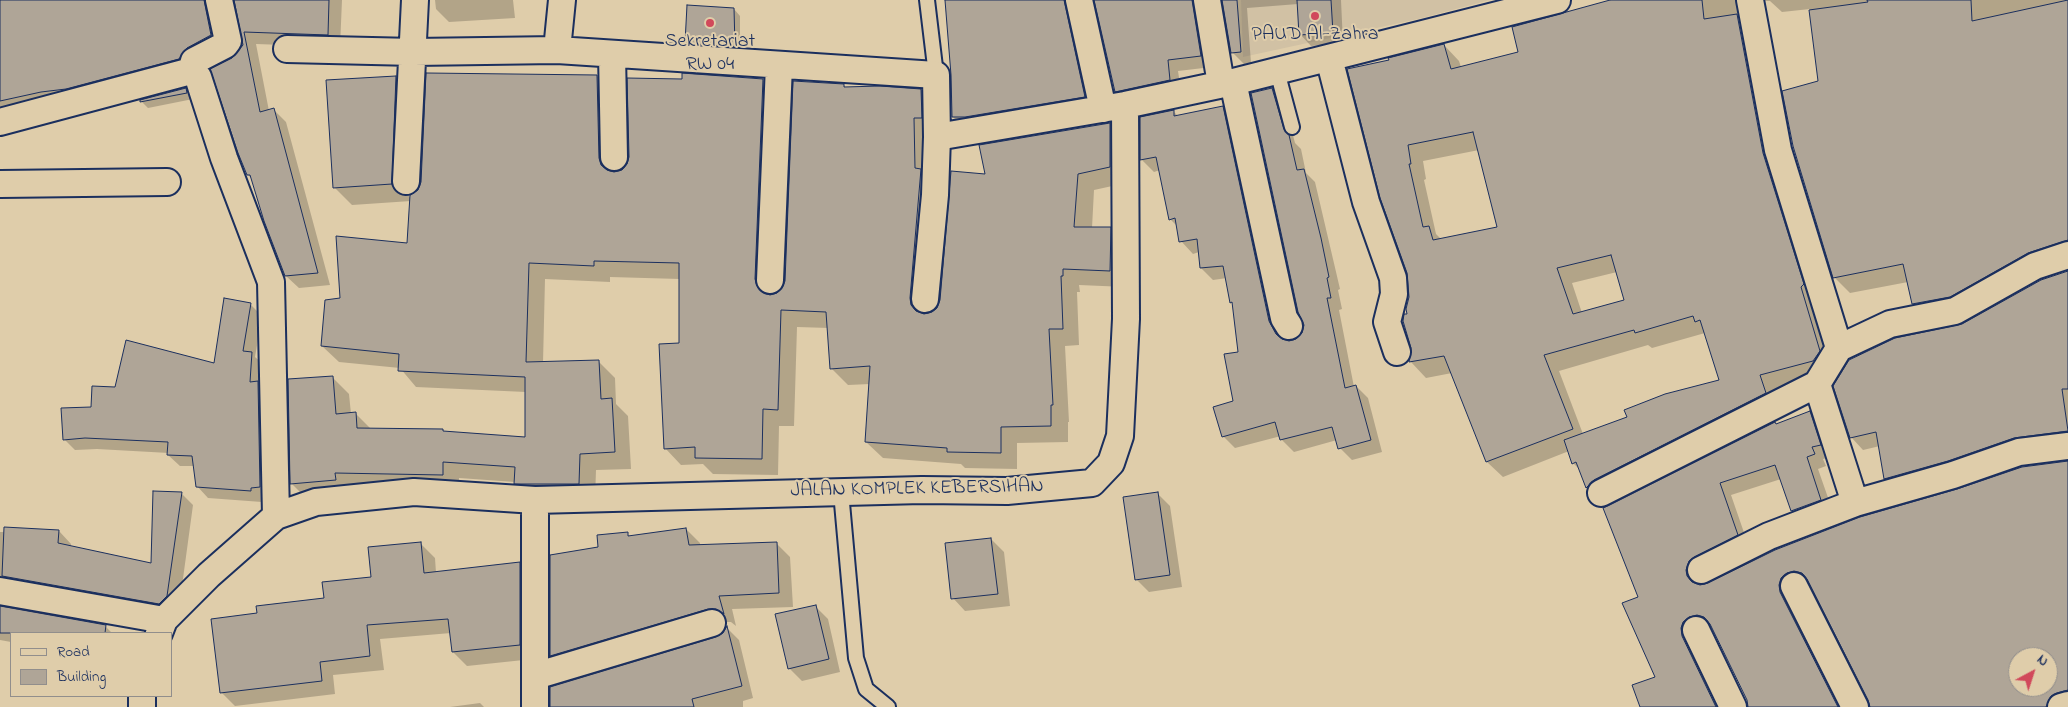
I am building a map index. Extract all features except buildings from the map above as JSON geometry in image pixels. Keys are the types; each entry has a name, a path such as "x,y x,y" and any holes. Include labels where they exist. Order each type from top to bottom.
{"street":[{"path":"191,71 194,61 225,45 228,41 219,0"},
{"path":"406,182 414,52 415,0"},
{"path":"557,50 562,0"},
{"name":"JALAN KOMPLEK KEBERSIHAN","path":"276,516 316,502 414,492 536,500 922,490 1007,492 1092,483 1111,463 1120,436 1126,319 1114,107 1079,0"},
{"path":"1206,0 1284,318 1289,326"},
{"path":"1750,0 1778,150 1839,348"},
{"path":"937,137 1114,107 1227,83 1549,1"},
{"path":"287,49 414,52 557,50 936,75 937,137 935,195 925,299"},
{"path":"612,54 614,157"},
{"path":"1329,58 1366,202 1392,278 1394,294 1387,322 1397,352"},
{"path":"770,280 779,65"},
{"path":"0,122 191,71"},
{"path":"0,591 161,627 209,575 276,516 271,282 224,158 198,77 191,71"},
{"path":"0,184 168,182"},
{"path":"1601,493 1817,384 1839,348 1890,324 1955,310 2035,266 2068,255"},
{"path":"1817,384 1854,503"},
{"path":"1701,570 1769,536 1854,503 1953,475 2019,452 2068,446"},
{"path":"534,707 536,500"},
{"path":"1794,586 1855,707"},
{"path":"535,676 712,623"},
{"path":"1696,630 1734,707"},
{"path":"2061,707 2068,705"}],"lane":[{"path":"927,0 936,75"},
{"path":"1277,71 1292,128"},
{"path":"841,492 856,658 866,689 888,707"}],"shaded area":[{"path":"1241,0 1490,0 1418,19 1243,57"}],"place":[{"name":"PAUD Al-Zahra","path":"1315,16"},
{"name":"Sekretariat RW 04","path":"710,23"}]}
